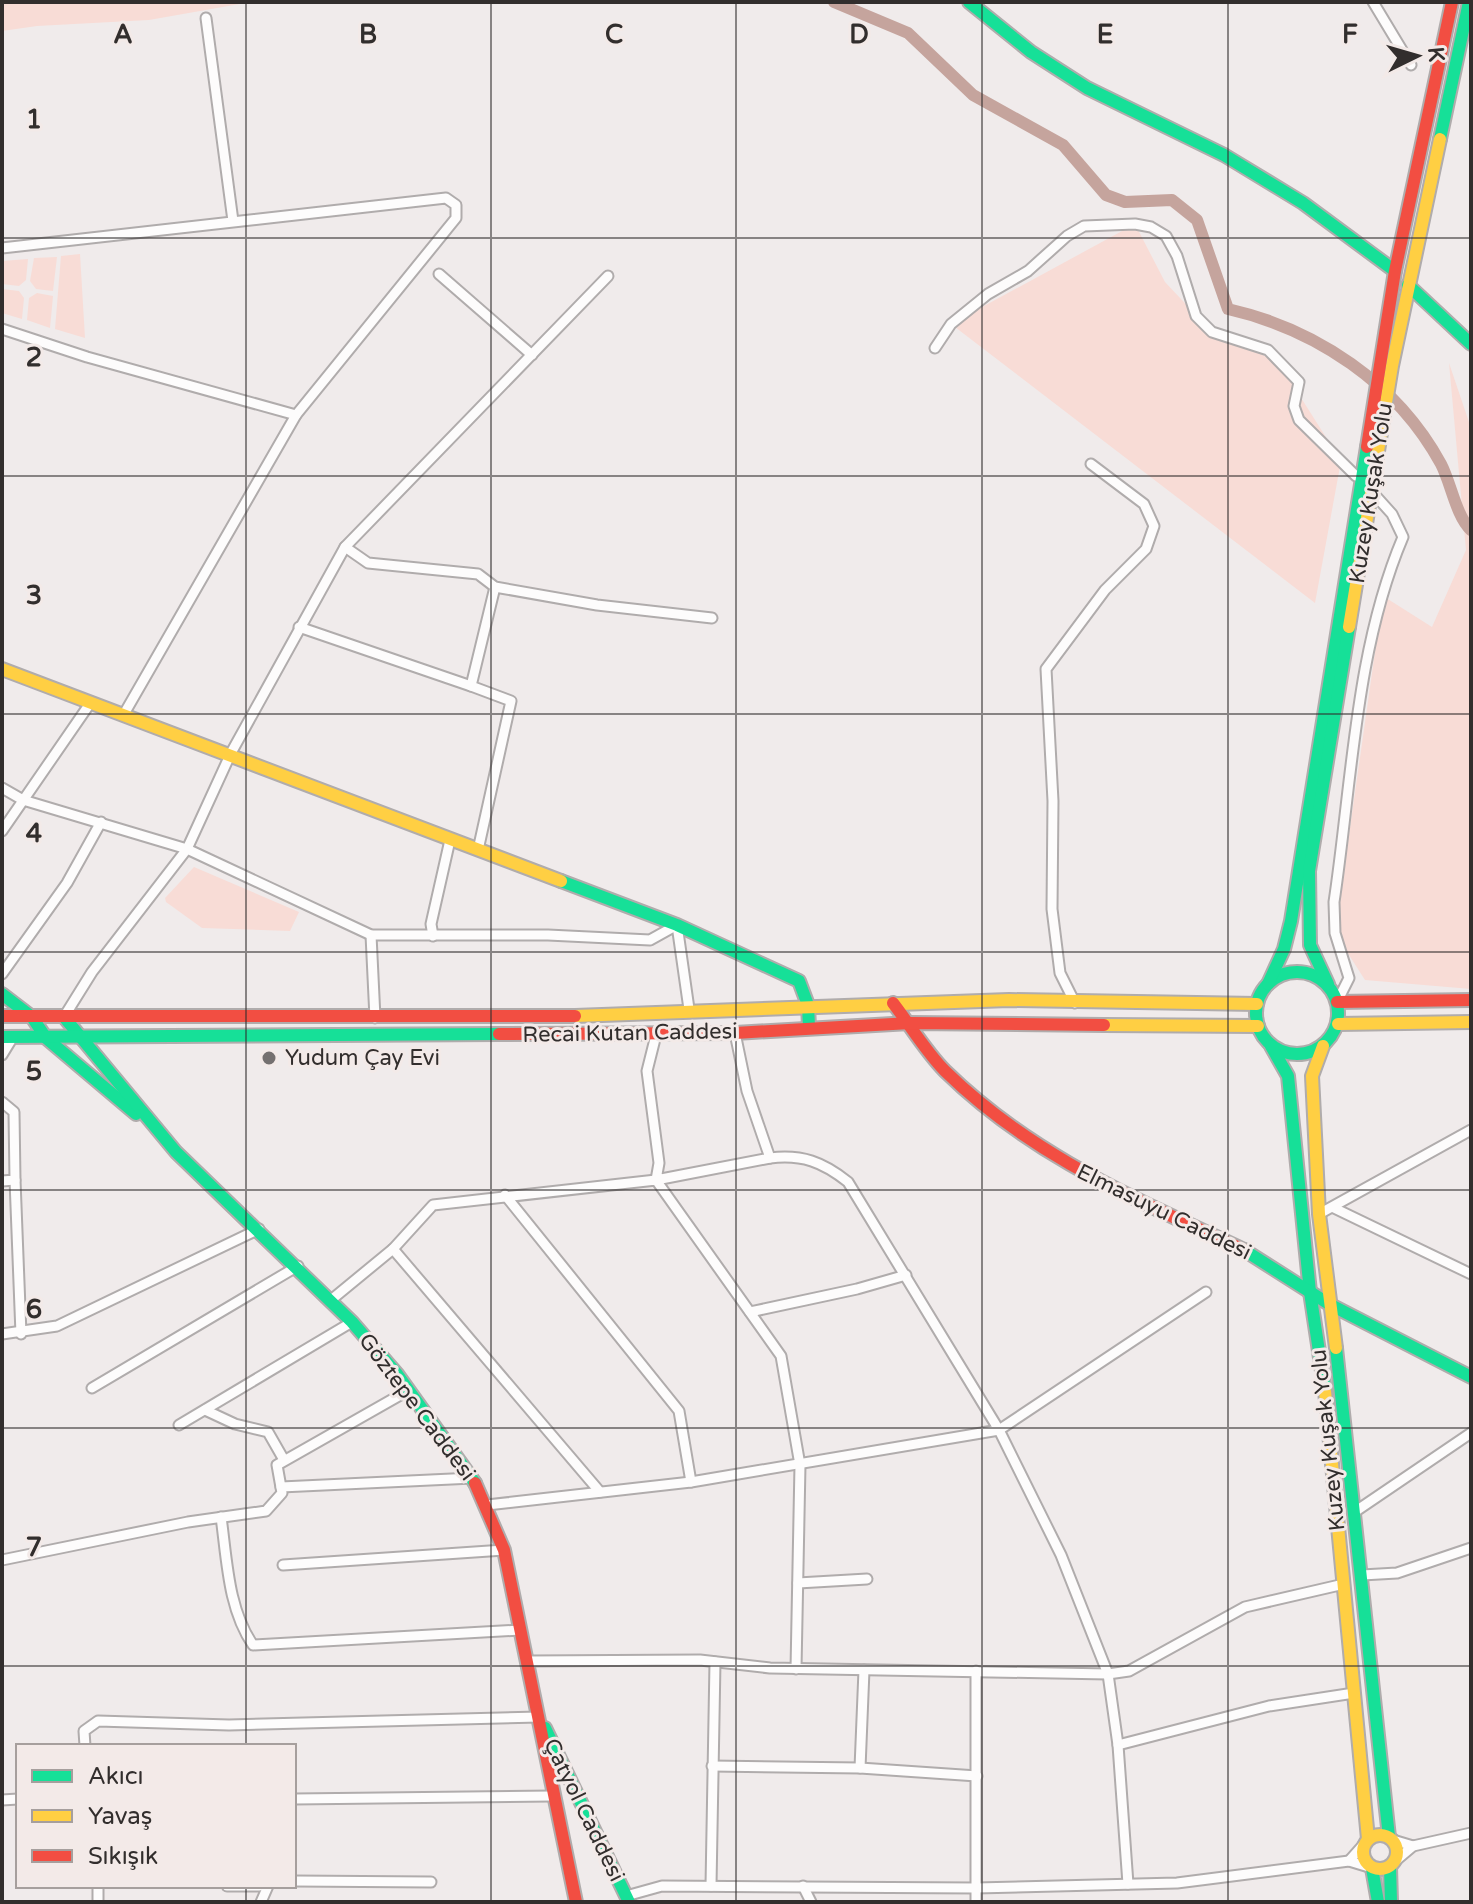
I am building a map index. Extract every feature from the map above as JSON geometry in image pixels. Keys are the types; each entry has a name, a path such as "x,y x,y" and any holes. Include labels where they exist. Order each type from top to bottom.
{"main road":[{"path":"969,2 1031,52 1087,88 1224,155 1303,203 1395,271"},
{"name":"Kuzey Kuşak Yolu","path":"1268,984 1284,949 1291,921 1395,271 1452,2"},
{"name":"Kuzey Kuşak Yolu","path":"1328,984 1314,958 1306,924 1309,871 1392,366 1469,2"},
{"path":"1408,285 1471,344"},
{"path":"2,669 231,753 677,925 799,981 808,1005 809,1027"},
{"path":"1291,972 1317,976 1328,984 1337,1002 1338,1024 1323,1046 1297,1055 1271,1046 1258,1026 1257,1004 1268,984 1291,972"},
{"path":"2,994 32,1017 46,1038 112,1090 176,1152"},
{"path":"1337,1002 1471,1000"},
{"name":"Recai Kutan Caddesi","path":"2,1016 555,1017 689,1009 893,1003 1257,1004"},
{"name":"Elmasuyu Caddesi","path":"893,1003 944,1070 1028,1141 1089,1178 1185,1219 1244,1250 1329,1304 1471,1377"},
{"name":"Göztepe Caddesi","path":"64,1017 176,1152 298,1266 352,1322 409,1390 473,1478 504,1550 576,1902"},
{"path":"1338,1024 1471,1022"},
{"name":"Recai Kutan Caddesi","path":"7,1037 83,1039 657,1031 735,1033 910,1023 1258,1026"},
{"name":"Kuzey Kuşak Yolu","path":"1271,1046 1288,1076 1310,1292 1323,1374 1367,1841"},
{"name":"Kuzey Kuşak Yolu","path":"1323,1046 1312,1076 1319,1214 1356,1511 1391,1839"},
{"name":"Çatyol Caddesi","path":"539,1717 627,1899"},
{"path":"1378,1902 1372,1868 1364,1859 1367,1841 1378,1834 1391,1839 1397,1851 1392,1864 1391,1902"},
{"path":"1372,1868 1392,1864"}],"street":[{"path":"1373,2 1411,65"},
{"path":"206,18 233,221"},
{"path":"2,248 446,198 456,205 456,218 296,415 124,714"},
{"path":"935,348 951,324 1084,226 1135,224 1151,227 1166,236 1177,256 1196,316 1212,332 1259,345 1289,367 1299,382 1294,406 1299,420 1356,476"},
{"path":"439,274 532,355"},
{"path":"64,1017 92,972 187,849 231,753 345,547 608,276"},
{"path":"2,329 87,357 296,415"},
{"path":"1075,1003 1060,973 1052,909 1053,801 1046,669 1105,590 1146,549 1154,526 1144,504 1091,464"},
{"path":"1337,1002 1349,978 1335,933 1334,902 1361,702 1387,578 1403,537 1392,514 1374,494"},
{"path":"345,547 368,563 478,574 495,587 597,605 712,618"},
{"path":"471,686 495,587"},
{"path":"299,627 511,701 478,850"},
{"path":"2,831 91,702"},
{"path":"2,788 23,800 187,849 371,935 548,935 650,940 677,925 689,1009"},
{"path":"2,974 67,883 101,822"},
{"path":"433,936 431,924 450,840"},
{"path":"371,935 375,1018"},
{"path":"657,1031 647,1071 659,1163 656,1180 781,1356 800,1465 796,1669"},
{"path":"735,1033 747,1091 770,1158"},
{"path":"2,1055 7,1037"},
{"path":"2,1102 14,1112 21,1334"},
{"path":"1319,1214 1471,1130"},
{"path":"331,1300 393,1249 433,1205 656,1180 795,1155 830,1168 848,1182 999,1430 1061,1555 1108,1674 1118,1745 1128,1884"},
{"path":"2,1181 15,1180"},
{"path":"505,1195 679,1411 691,1482"},
{"path":"1334,1208 1471,1274"},
{"path":"2,1334 21,1334 57,1326 259,1229"},
{"path":"393,1249 600,1492"},
{"path":"92,1388 298,1266"},
{"path":"750,1312 906,1275"},
{"path":"487,1505 691,1482 999,1430 1206,1292"},
{"path":"179,1425 352,1322"},
{"path":"2,1560 266,1511 282,1493 277,1465 409,1390"},
{"path":"205,1410 235,1424 268,1432 284,1460"},
{"path":"1356,1511 1471,1433"},
{"path":"281,1487 473,1478"},
{"path":"221,1517 232,1593 242,1629 253,1645 520,1630"},
{"path":"1362,1575 1397,1573 1471,1548"},
{"path":"283,1565 504,1550"},
{"path":"798,1583 867,1579"},
{"path":"528,1661 715,1662 796,1669 1108,1674 1129,1671 1245,1607 1344,1584"},
{"path":"711,1886 715,1662"},
{"path":"860,1768 864,1670"},
{"path":"976,1671 976,1902"},
{"path":"1118,1745 1269,1706 1354,1693"},
{"path":"85,1744 84,1731 98,1721 229,1725 539,1717"},
{"path":"712,1766 860,1768 977,1776"},
{"path":"296,1799 552,1796"},
{"path":"1392,1864 1413,1846 1471,1833"},
{"path":"1391,1839 1413,1846"},
{"path":"1349,1861 1367,1841"},
{"path":"1349,1861 1375,1883"},
{"path":"627,1899 662,1886 976,1888 1177,1883 1349,1861 1372,1868"},
{"path":"296,1881 431,1882"},
{"path":"803,1886 811,1902"}],"shaded area":[{"path":"2,2 251,2 149,20 2,31"},
{"path":"1135,224 1165,282 1212,332 1289,367 1298,393 1341,461 1315,603 951,324"},
{"path":"80,254 85,338 55,329 61,256"},
{"path":"57,257 53,291 36,289 30,281 34,258"},
{"path":"28,259 26,280 19,286 2,284 2,261"},
{"path":"2,289 19,291 24,298 22,319 2,313"},
{"path":"37,293 53,296 50,328 27,320 29,298"},
{"path":"1449,363 1471,428 1471,989 1365,980 1335,933 1383,596 1432,627 1466,550"},
{"path":"194,867 299,912 290,931 202,928 166,902 165,898"}],"waterway":[{"path":"834,2 908,33 973,95 1063,145 1106,195 1125,202 1172,200 1197,220 1228,309 1261,318 1322,345 1377,385 1402,408 1423,435 1441,464 1461,516 1471,530"}],"traffic: fast":[{"path":"969,2 1031,52 1087,88 1224,155 1303,203 1395,271"},
{"path":"1440,139 1469,2"},
{"path":"1408,285 1471,344"},
{"path":"1268,984 1284,949 1291,921 1367,447"},
{"path":"1328,984 1310,945 1309,871 1349,627"},
{"path":"561,881 677,925 799,981 808,1005 809,1027"},
{"path":"1289,972 1305,972 1320,979 1331,990 1338,1013 1335,1029 1326,1042 1305,1054 1289,1054 1274,1047 1263,1036 1256,1021 1256,1005 1263,990 1274,979 1289,972"},
{"path":"2,994 32,1017 46,1038 136,1114"},
{"path":"64,1017 176,1152 352,1322 397,1374 475,1483"},
{"path":"2,1037 499,1034"},
{"path":"1271,1046 1288,1076 1310,1292 1325,1391"},
{"path":"1244,1250 1329,1304 1471,1377"},
{"path":"1336,1348 1389,1837"},
{"path":"545,1728 629,1902"},
{"path":"1390,1867 1391,1902"},
{"path":"1372,1868 1378,1902"}],"traffic: slow":[{"path":"1349,627 1392,366 1440,139"},
{"path":"2,669 561,881"},
{"path":"575,1016 1009,1000 1257,1004"},
{"path":"1338,1024 1471,1022"},
{"path":"1104,1025 1258,1026"},
{"path":"1323,1046 1312,1076 1319,1214 1336,1348"},
{"path":"1325,1391 1368,1839"},
{"path":"1380,1835 1392,1840 1397,1852 1392,1864 1380,1869 1368,1864 1363,1852 1368,1840 1380,1835"}],"traffic: jam":[{"path":"1367,447 1395,271 1452,2"},
{"path":"1337,1002 1471,1000"},
{"path":"893,1003 945,1071 1014,1128 1087,1174 1244,1250"},
{"path":"2,1016 575,1016"},
{"path":"499,1034 735,1033 910,1023 1104,1025"},
{"path":"475,1483 504,1550 576,1902"}],"place":[{"name":"Yudum Çay Evi","path":"269,1058"}]}
